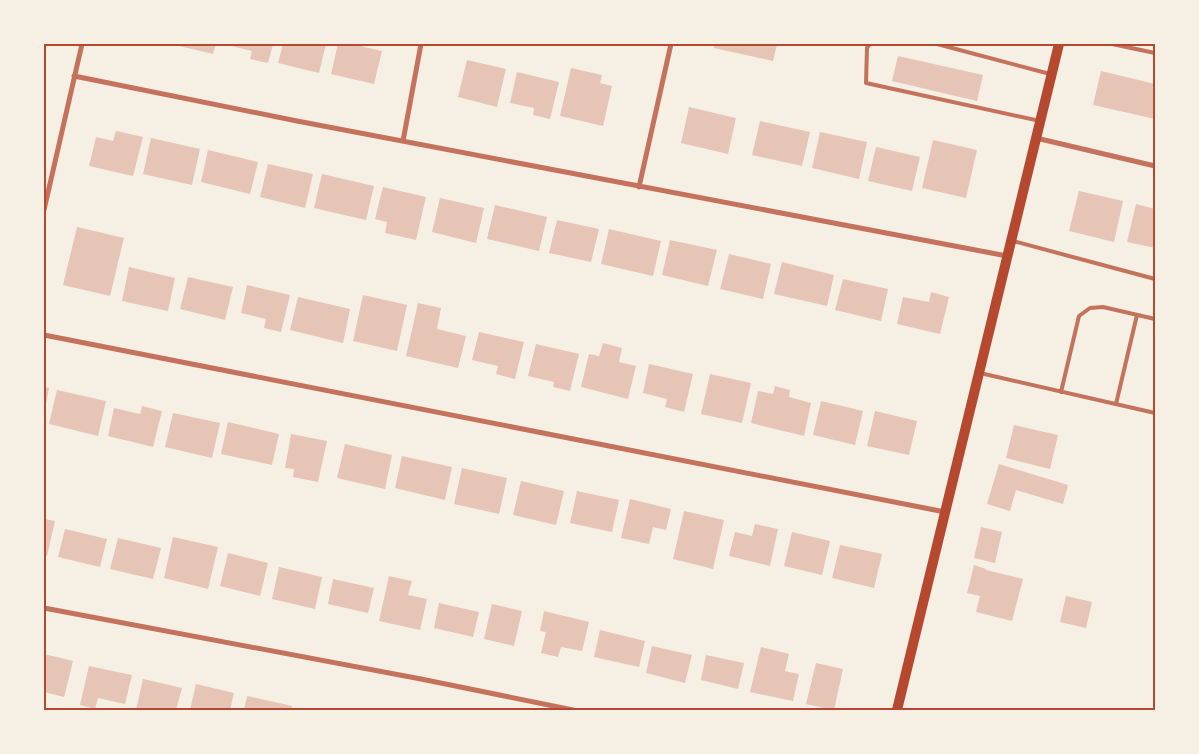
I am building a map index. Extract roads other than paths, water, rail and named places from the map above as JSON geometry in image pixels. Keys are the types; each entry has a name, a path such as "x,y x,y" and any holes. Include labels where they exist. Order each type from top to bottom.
{"main road":[{"path":"897,710 1059,44"}],"street":[{"path":"44,210 82,44"},
{"path":"403,141 422,44"},
{"path":"639,187 672,44"},
{"path":"74,76 639,187 1007,256"},
{"path":"1036,138 1155,166"},
{"path":"44,335 945,512"},
{"path":"44,608 421,679 573,710"}],"lane":[{"path":"870,44 867,48 866,83 1040,121"},
{"path":"937,44 1052,75"},
{"path":"1112,44 1155,53"},
{"path":"1011,240 1155,279"},
{"path":"1061,392 1080,316 1090,308 1103,307 1155,319"},
{"path":"1116,404 1137,315"},
{"path":"979,373 1155,413"}]}
